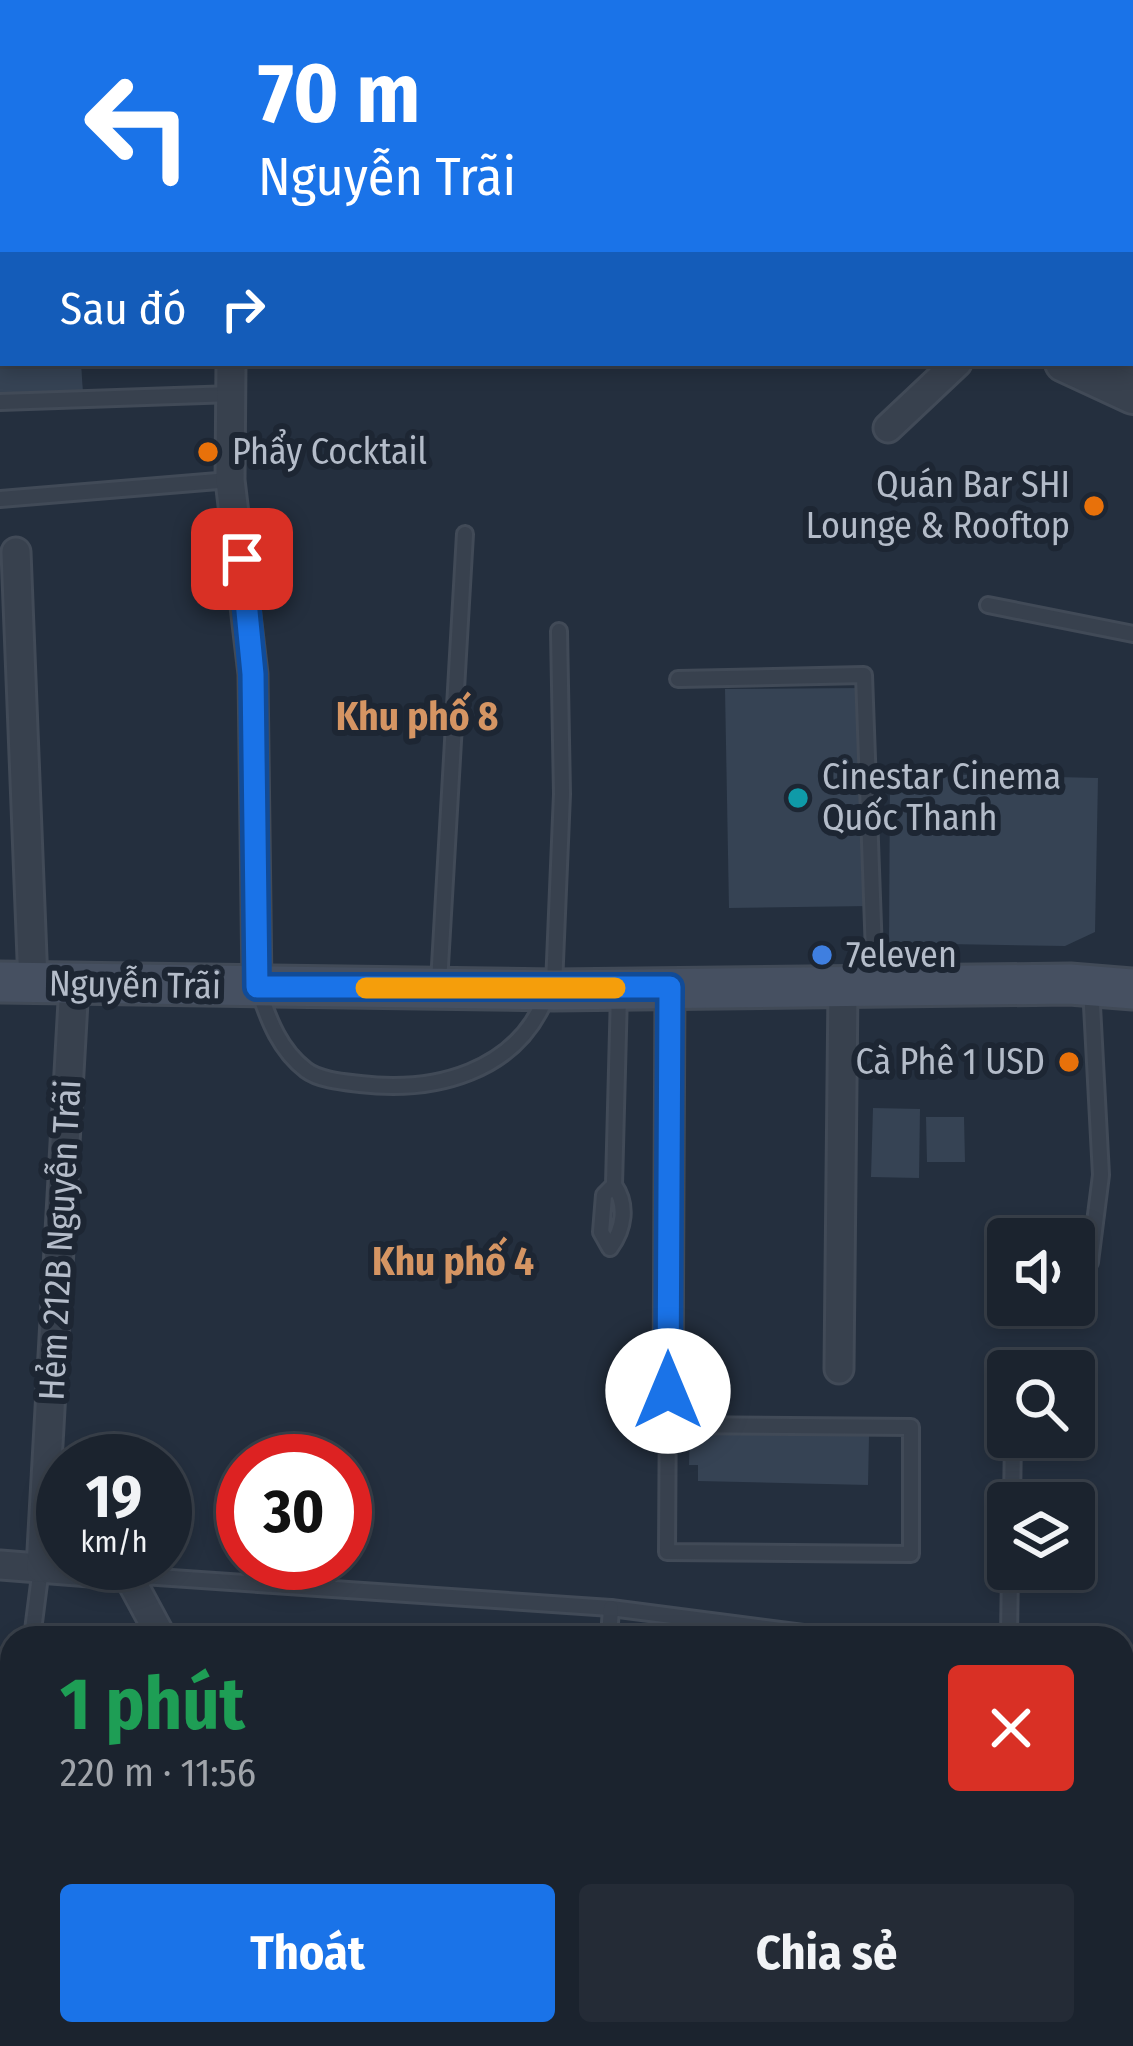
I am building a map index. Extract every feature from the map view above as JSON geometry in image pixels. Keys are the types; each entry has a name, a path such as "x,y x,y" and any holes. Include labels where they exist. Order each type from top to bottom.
{"main road":[{"name":"Nguyễn Trãi","path":"16,983 551,990 1091,985 1133,989"}],"street":[{"path":"231,366 230,480 253,674 257,987"},
{"path":"888,428 954,366"},
{"path":"1071,366 1133,394"},
{"path":"16,551 16,983"},
{"name":"Hẻm 212B Nguyễn Trãi","path":"49,1434 74,984"},
{"path":"668,1391 670,987"},
{"path":"839,1369 859,987"},
{"path":"0,1565 36,1568"},
{"path":"136,1590 156,1626"}],"lane":[{"path":"0,402 232,394"},
{"path":"0,499 230,480"},
{"path":"439,988 465,534"},
{"path":"988,604 1133,634"},
{"path":"257,987 273,1032 308,1072 375,1086 426,1086 490,1064 524,1037 551,990 562,794 559,631"},
{"path":"678,679 864,675 859,987"},
{"path":"1091,985 1101,1174 1095,1222"},
{"path":"614,1184 619,988"},
{"path":"668,1391 668,1425 668,1552 911,1554 911,1427 668,1425"},
{"path":"192,1579 610,1608 749,1626"},
{"name":"Hẻm 212B Nguyễn Trãi","path":"34,1626 38,1590"},
{"path":"1009,1626 1010,1590"},
{"path":"610,1608 610,1626"}],"building":[{"path":"0,366 81,366 83,393 0,398"},
{"name":"Cinestar Cinema Quốc Thanh","path":"866,688 870,906 729,908 725,689"},
{"path":"890,773 1098,778 1095,932 1065,946 889,943"},
{"path":"873,1108 920,1109 919,1178 871,1177"},
{"path":"926,1117 964,1117 965,1162 927,1162"},
{"path":"690,1431 869,1436 868,1485 698,1481 698,1465 689,1465"}],"slow traffic":[{"path":"366,988 615,988"}],"place":[{"name":"Phẩy Cocktail","path":"208,452"},
{"name":"Quán Bar SHI Lounge & Rooftop","path":"1094,506"},
{"name":"Cinestar Cinema Quốc Thanh","path":"798,798"},
{"name":"7eleven","path":"822,955"},
{"name":"Cà Phê 1 USD","path":"1069,1062"}],"district":[{"name":"Khu phố 8","path":"417,717"},
{"name":"Khu phố 4","path":"453,1262"}],"route":[{"path":"242,559 253,674 257,987 670,987 668,1391"}]}
